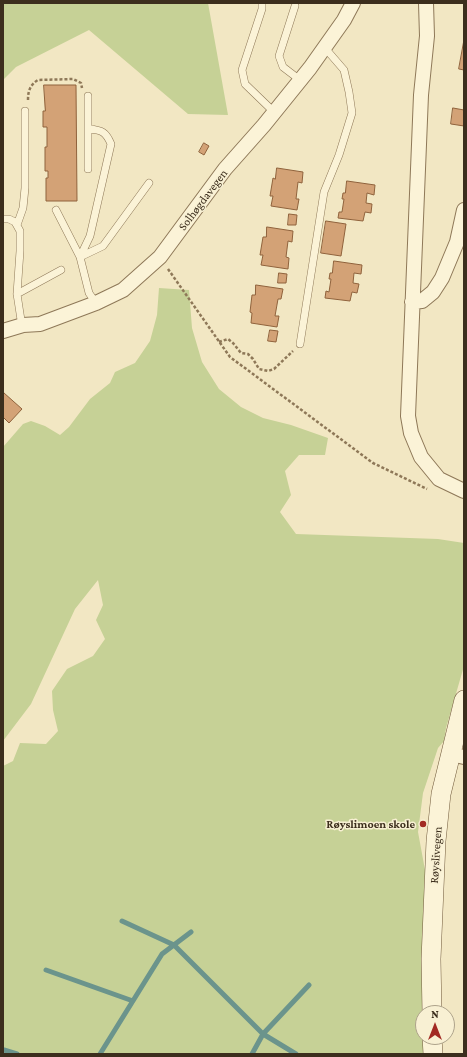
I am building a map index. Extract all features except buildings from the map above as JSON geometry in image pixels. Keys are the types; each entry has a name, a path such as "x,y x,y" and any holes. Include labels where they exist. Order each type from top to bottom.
{"street":[{"name":"Solhøgdavegen","path":"3,331 40,324 96,303 123,290 160,257 225,169 274,112 325,48 344,20 353,3"},
{"path":"426,3 427,36 421,95 408,416 410,434 421,457 439,479 464,491"},
{"path":"412,302 422,302 433,292 442,278 457,242 464,210"},
{"name":"Røyslivegen","path":"432,1005 431,959 436,841 441,794 457,756 464,700"}],"lane":[{"path":"262,3 262,9 242,70 245,84 274,112"},
{"path":"295,6 279,56 283,66 300,80"},
{"path":"300,344 324,192 352,113 344,70 325,48"},
{"path":"88,96 88,169"},
{"path":"17,225 22,208 25,188 25,111"},
{"path":"80,257 90,236 111,144 107,135 98,129 89,129"},
{"path":"80,257 103,246 149,183"},
{"path":"56,210 80,257 89,293 96,303"},
{"path":"3,219 9,219 15,222 20,230 17,294 23,326"},
{"path":"17,294 61,270"}],"path":[{"path":"25,111 31,85 38,80 78,80 81,83 84,92 88,96"},
{"path":"160,257 230,357 373,463 430,491"},
{"path":"220,342 228,339 241,353 248,354 259,369 268,371 274,369 300,344"}],"green space":[{"path":"3,3 208,3 228,115 188,114 89,30 16,67 3,80"},
{"path":"159,288 189,290 192,328 202,362 219,389 241,407 263,418 291,425 328,438 325,455 299,455 285,471 291,495 280,512 296,534 438,539 464,543 464,666 446,728 444,741 438,748 423,793 418,832 425,870 423,1005 415,1005 415,1045 424,1045 425,1054 3,1054 3,766 13,761 20,743 46,744 58,731 53,710 52,691 67,669 93,656 105,639 96,620 103,605 98,580 75,609 31,704 3,741 3,447 23,424 31,421 45,426 60,435 69,427 90,399 110,383 115,372 135,363 150,341 157,315"}],"waterway":[{"path":"122,921 174,945 263,1034 296,1054"},
{"path":"100,1054 162,954 191,932"},
{"path":"46,970 133,1001"},
{"path":"252,1054 263,1034 309,985"},
{"path":"4,1050 17,1054"}],"place":[{"name":"Røyslimoen skole","path":"423,824"}]}
